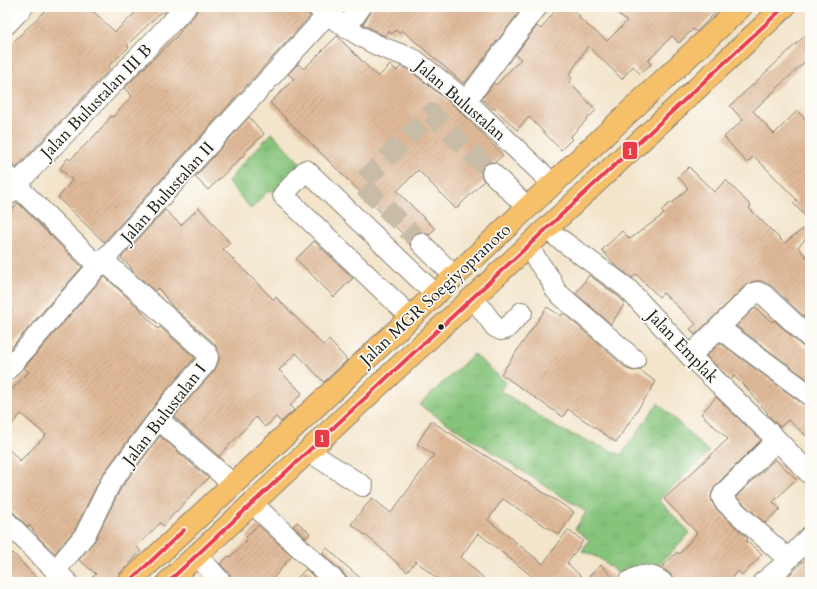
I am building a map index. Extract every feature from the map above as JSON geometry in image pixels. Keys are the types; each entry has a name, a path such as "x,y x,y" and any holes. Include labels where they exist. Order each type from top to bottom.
{"highway":[{"name":"Jalan MGR Soegiyopranoto","path":"129,582 741,7"},
{"name":"Jalan MGR Soegiyopranoto","path":"168,582 784,7"}],"street":[{"path":"7,24 23,7"},
{"name":"Jalan Bulustalan III B","path":"10,186 186,7"},
{"path":"346,28 361,7"},
{"path":"466,101 537,7"},
{"name":"Jalan Bulustalan","path":"322,11 346,28 378,45 415,60 466,101 554,184"},
{"name":"Jalan Bulustalan II","path":"7,370 318,25 322,11"},
{"path":"411,317 283,195 306,170 435,294"},
{"path":"492,173 528,208"},
{"path":"10,186 101,264"},
{"name":"Jalan Emplak","path":"546,229 627,288 690,356 810,474"},
{"path":"421,243 454,276"},
{"path":"527,246 551,280 558,293 635,360"},
{"name":"Jalan Bulustalan I","path":"61,576 85,535 111,482 171,402 206,363 208,357 206,352 101,264"},
{"path":"387,294 409,269"},
{"path":"690,356 754,293 757,292 764,295 810,338"},
{"path":"473,297 495,327 501,330 506,329 522,312"},
{"path":"719,328 810,395"},
{"path":"158,419 233,484"},
{"path":"777,440 724,493 722,497 726,503 788,559"},
{"path":"308,451 363,486"},
{"path":"252,503 336,582"},
{"path":"7,522 61,576"},
{"path":"763,582 779,569 810,536"},
{"path":"197,555 221,582"},
{"path":"628,582 634,578 647,575 652,576 662,582"}],"green space":[{"path":"272,133 303,166 278,191 268,191 251,209 228,182 240,166"},
{"path":"474,354 507,383 500,390 557,428 621,455 658,403 709,452 659,500 690,533 655,569 623,577 599,558 582,551 589,540 575,529 586,512 419,405"}],"building":[{"path":"49,7 89,7 115,32 135,13 129,7 170,7 163,14 161,12 127,45 129,47 108,67 110,69 16,168 12,165 7,165 7,48"},
{"path":"197,7 306,7 310,16 104,242 58,198 72,180 60,168 68,158 70,160 102,128 111,116 113,117 132,96 124,88 177,36 181,31 180,30 195,15"},
{"path":"372,7 523,7 464,84 402,30 399,33 396,30 392,34 388,31 384,36 363,24 370,14"},
{"path":"558,7 570,7 580,16 579,18 607,41 627,21 609,7 721,7 696,32 693,29 679,43 672,36 648,61 651,64 640,74 633,66 622,79 588,46 569,75 572,78 569,82 596,110 570,137 572,139 561,150 529,117 517,130 494,108 493,109 482,99 494,83 496,85 521,59 515,55 537,26 541,29"},
{"path":"810,31 810,57 753,111 774,134 797,111 810,124 810,221 793,203 797,200 754,156 747,163 724,137 743,120 730,106"},
{"path":"337,36 378,77 390,65 397,71 401,66 409,70 457,108 503,155 495,162 489,162 484,165 481,171 481,176 484,181 456,209 418,170 397,191 435,229 429,235 424,232 418,232 413,235 410,241 270,103 294,79 288,74 298,64 304,69"},
{"path":"249,117 264,134 208,190 195,177"},
{"path":"689,167 714,192 726,180 751,206 749,208 784,243 810,224 810,234 798,247 810,261 810,322 772,286 762,281 754,281 746,285 695,335 690,329 696,324 663,293 659,297 636,274 632,278 616,266 602,250 622,231 630,239 664,214 661,211 688,188 678,177"},
{"path":"18,203 82,267 7,352 7,316 12,311 7,305 7,215"},
{"path":"199,208 230,243 223,249 274,300 276,297 323,345 329,340 347,360 324,382 296,353 279,370 302,393 290,406 294,410 281,422 276,417 265,427 256,417 219,456 223,460 174,417 215,370 219,360 217,348 214,343 173,307 158,288 155,291 135,274 131,267 121,258 165,210 181,225"},
{"path":"314,241 353,278 334,297 296,259"},
{"path":"589,275 625,303 611,324 576,294"},
{"path":"104,276 141,310 158,329 160,327 195,358 162,395 102,475 75,529 55,553 40,539 30,526 28,527 7,506 7,447 20,461 46,435 21,414 7,430 7,394 29,372 24,368"},
{"path":"547,307 561,316 563,313 627,369 633,371 640,370 656,382 616,442 568,409 563,417 501,374"},
{"path":"755,308 772,322 774,320 802,346 810,349 810,381 736,326"},
{"path":"720,343 803,404 810,406 810,439 788,420 780,427 767,414 768,413 745,386 734,376 731,380 706,356"},
{"path":"716,397 761,440 716,485 712,492 712,502 716,509 748,539 746,541 762,554 743,575 738,571 728,582 673,582 672,576 661,568 677,552 679,554 697,533 664,499 728,439 701,414"},
{"path":"431,421 574,512 559,535 503,499 488,520 543,564 568,530 583,541 567,563 585,580 601,565 617,582 566,582 560,576 555,582 539,582 478,533 461,557 488,582 441,582 416,561 407,572 374,542 351,524 372,498 391,513 434,455 417,444"},
{"path":"160,436 208,478 176,511 164,526 160,523 137,547 141,551 120,573 117,578 117,582 86,582 96,574 79,560 95,540 121,488"},
{"path":"775,459 796,479 773,502 780,509 765,523 736,497"},
{"path":"297,522 310,533 306,538 293,526"},
{"path":"258,525 292,556 270,582 232,582 230,574 220,564 229,556 230,557 248,539 246,537"},
{"path":"327,548 365,582 347,582 347,578 344,574 322,553"},
{"path":"13,553 40,582 7,582 7,559"},
{"path":"810,555 810,577 805,582 782,582"},
{"path":"306,569 319,582 293,582"}],"tunnel":[{"path":"421,243 361,184 431,113 492,173"}],"transit line":[{"name":"1","path":"168,582 784,7"},
{"name":"1","path":"129,582 184,530"}]}
